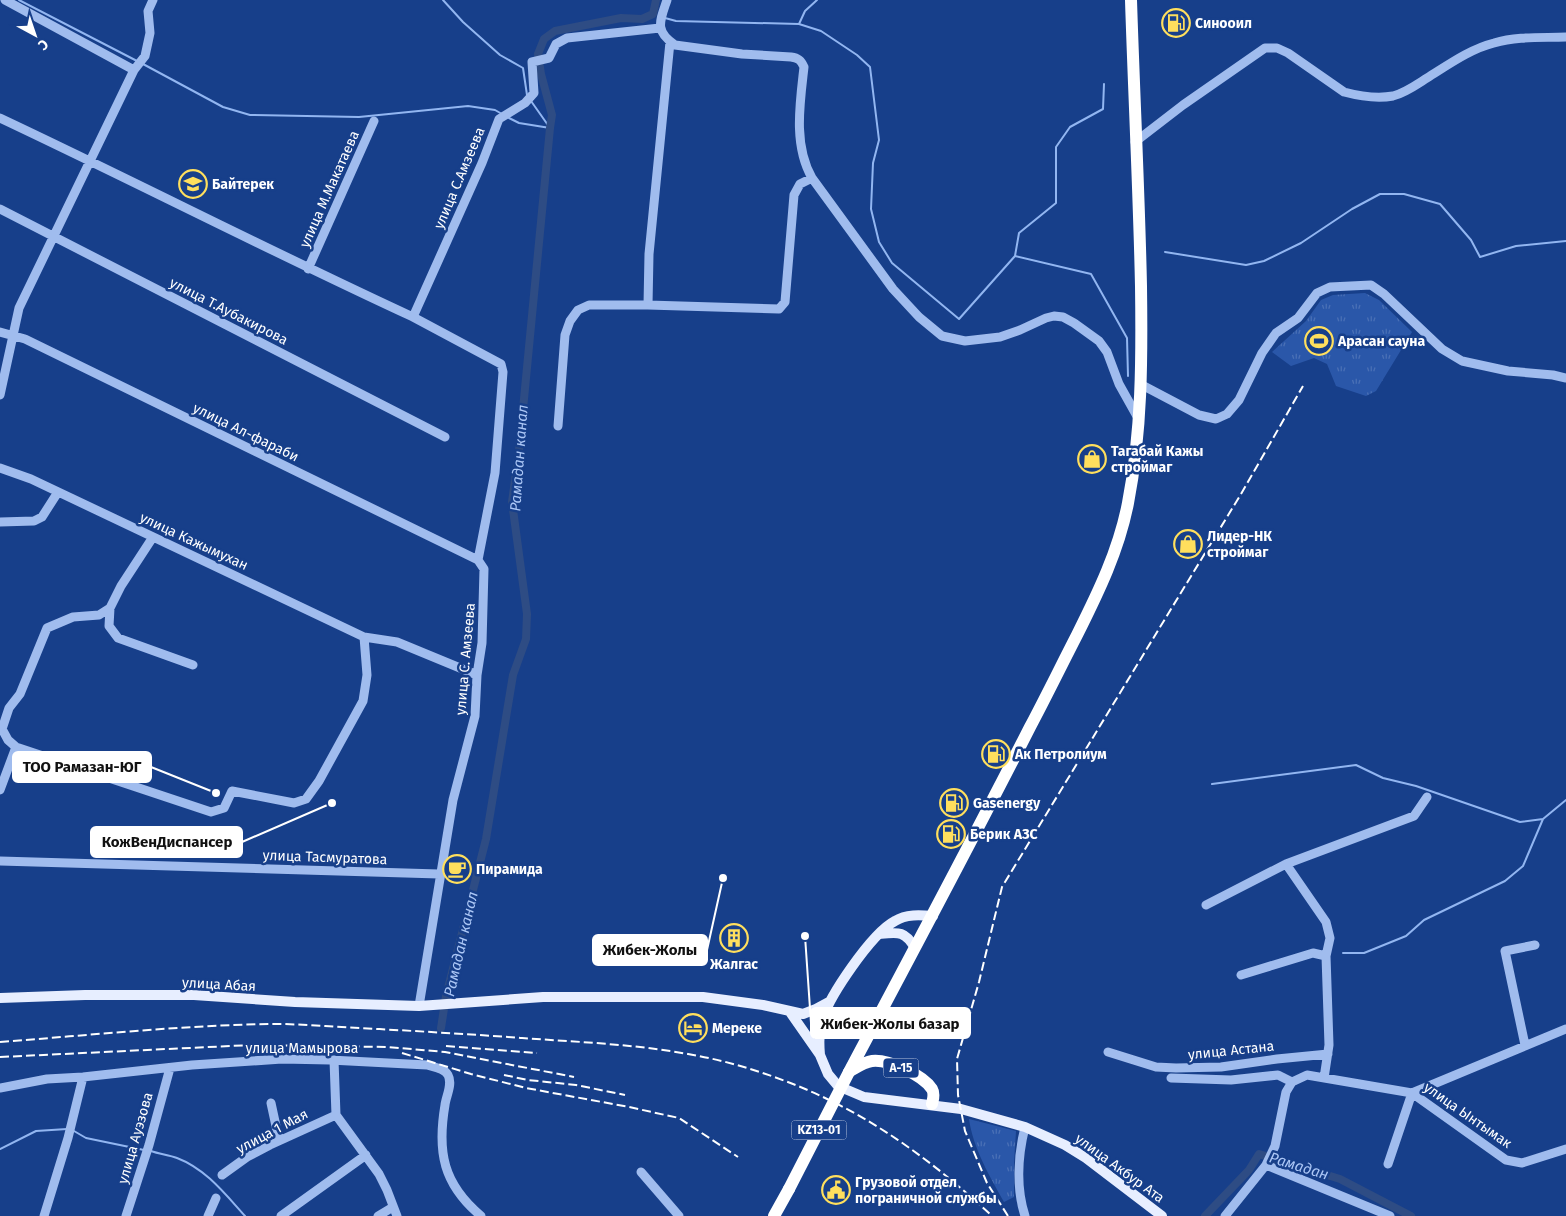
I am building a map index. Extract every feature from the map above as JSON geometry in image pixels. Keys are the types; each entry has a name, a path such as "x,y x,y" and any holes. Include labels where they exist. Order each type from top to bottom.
{"highway":[{"name":"KZ13-01","path":"774,1216 849,1071 933,916 1048,693 1107,571 1120,536 1128,502 1137,443 1142,385 1140,239 1131,0"},
{"name":"A-15","path":"849,1071 864,1063 878,1061 890,1063 921,1078 932,1089 934,1096 932,1104"}],"main road":[{"path":"820,1054 821,1023 829,1002 851,967 887,926 900,918 933,916"},
{"path":"880,934 901,933 909,938 915,948"},
{"name":"улица Абая","path":"0,998 85,995 194,995 295,1002 419,1006 543,998 703,997 763,1005 803,1014 829,1002"},
{"path":"790,1012 820,1054"},
{"name":"улица Акбур Ата","path":"820,1054 828,1074 838,1086 864,1098 932,1104 961,1109 1025,1127 1065,1145 1086,1158 1162,1216"}],"street":[{"path":"5,0 134,70"},
{"path":"0,395 19,308 134,70 145,56 150,33 148,11 152,0"},
{"path":"667,0 660,21 660,28 666,39 675,45 685,48 742,54 791,57 798,58 802,62 804,66 800,131 805,166 894,289 919,317 942,336 965,341 1000,337 1046,318 1054,316 1063,317 1099,342 1107,352 1119,384 1139,419"},
{"name":"улица С.Амзеева","path":"413,318 482,163 499,119 525,103 534,93 532,62 549,58 556,44 567,38 660,28"},
{"path":"1135,142 1183,105 1265,48 1277,48 1288,53 1344,92 1384,97 1398,94 1411,88 1457,60 1493,43 1524,37 1566,37"},
{"path":"648,305 649,254 670,42"},
{"name":"улица М.Макатаева","path":"0,118 413,318"},
{"name":"улица М.Макатаева","path":"308,268 374,121"},
{"path":"558,426 565,335 570,321 578,310 589,305 779,309 785,302 794,195 800,184 812,178"},
{"name":"улица Т.Аубакирова","path":"0,209 445,437"},
{"path":"1142,385 1199,415 1216,419 1227,414 1238,400 1262,353 1276,333 1298,318 1317,292 1330,287 1371,285 1384,294 1442,349 1462,361 1508,371 1566,378"},
{"name":"улица С. Амзеева","path":"413,318 501,364 504,372 495,473 478,560 484,569 482,643 477,675 475,716 453,800 439,874 419,1006"},
{"name":"улица Ал-фараби","path":"0,332 25,339 478,560"},
{"name":"улица Кажымухан","path":"0,468 58,492 364,637 397,642 477,675"},
{"path":"0,522 34,521 42,517 58,492"},
{"path":"153,537 121,586 110,608 109,626 118,638 193,665"},
{"path":"110,608 99,615 72,617 47,628 20,694 10,708 2,729 8,740 16,747 211,812 224,808 232,791 294,803 306,799 319,781 363,701 367,674 364,637"},
{"path":"0,790 16,747"},
{"path":"1206,905 1286,864 1414,816 1426,797"},
{"name":"улица Тасмуратова","path":"0,861 439,874"},
{"path":"1286,864 1326,922 1330,938 1326,956 1329,1045 1324,1078"},
{"path":"1525,1046 1505,951 1535,945"},
{"path":"1241,975 1313,953 1326,956"},
{"path":"1388,1164 1412,1093 1566,1029"},
{"name":"улица Астана","path":"1108,1052 1156,1067 1176,1068 1221,1067 1328,1054"},
{"name":"улица Мамырова","path":"0,1088 47,1079 282,1059 427,1065 444,1071 449,1078 450,1085 443,1120 442,1153 444,1166 457,1189 481,1216"},
{"path":"334,1060 336,1115 366,1155 383,1182 397,1216"},
{"name":"улица Ауэзова","path":"126,1216 146,1156 170,1068"},
{"name":"улица Астана","path":"1171,1078 1231,1080 1278,1075 1292,1082 1307,1075 1412,1093"},
{"path":"44,1216 68,1138 83,1077"},
{"path":"1225,1216 1266,1165 1276,1146 1286,1092 1292,1082"},
{"name":"улица Ынтымак","path":"1412,1093 1506,1160 1522,1162 1566,1149"},
{"path":"271,1103 279,1140"},
{"name":"улица 1 Мая","path":"222,1175 247,1157 279,1140 336,1115"},
{"path":"1025,1127 1020,1145 1019,1190 1025,1216"},
{"path":"281,1216 366,1155"},
{"path":"1266,1165 1390,1216"},
{"path":"641,1172 679,1216"},
{"path":"208,1216 216,1198"},
{"path":"378,1216 393,1207"}],"green space":[{"name":"Арасан сауна","path":"1365,293 1379,300 1412,332 1376,391 1366,396 1336,386 1327,364 1314,358 1291,366 1272,352 1306,321 1321,300 1333,295"},
{"path":"969,1119 1016,1131 1014,1197 1004,1202 978,1151"}],"waterway":[{"path":"19,0 137,61"},
{"path":"443,0 463,22 500,55 523,68 527,95"},
{"name":"Рамадан канал","path":"441,1028 446,996 486,839 513,675 526,639 527,614 512,502 519,451 552,115 541,74 538,54 544,39 555,31 621,18 642,19 653,14 656,0"},
{"path":"799,24 805,11 817,0"},
{"path":"665,18 676,21 799,24 821,31 857,55 870,67 879,140 873,163 871,209 879,242 892,263 959,319 1015,256 1019,233 1056,203 1056,147 1070,127 1103,109 1104,84"},
{"path":"143,64 223,107 250,115 359,117 468,106 495,110 502,114"},
{"path":"531,101 550,128"},
{"path":"509,118 519,123 550,128"},
{"path":"1165,252 1246,265 1264,261 1301,243 1352,209 1380,194 1404,194 1440,204 1471,240 1480,257 1516,246 1566,241"},
{"path":"1015,256 1091,274 1127,338 1128,376"},
{"path":"1212,784 1356,765 1383,778 1416,786 1520,822 1543,819"},
{"path":"1343,953 1364,953 1406,936 1424,920 1505,881 1523,866 1543,819 1566,800"},
{"path":"0,1149 36,1131 67,1129"},
{"path":"74,1131 86,1138 144,1150"},
{"path":"151,1151 177,1158 206,1175 245,1216"},
{"name":"Рамадан","path":"1205,1216 1249,1170 1259,1154 1340,1179 1411,1216"}],"railway":[{"path":"1008,1216 987,1183 965,1131 958,1095 957,1059 979,982 1002,887 1241,494 1303,386"},
{"path":"0,1042 172,1028 287,1024 584,1042 647,1048 701,1056 793,1084 821,1096 874,1124 947,1176 992,1216"},
{"path":"0,1057 251,1045 388,1047 445,1052 574,1077"},
{"path":"446,1046 537,1053"},
{"path":"402,1053 526,1088 679,1118 738,1157"},
{"path":"504,1075 528,1080 576,1085 625,1095"}],"place":[{"name":"Синооил","path":"1176,23"},
{"name":"Байтерек","path":"193,184"},
{"name":"Арасан сауна","path":"1319,341"},
{"name":"Тагабай Кажы строймаг","path":"1092,459"},
{"name":"Лидер-НК строймаг","path":"1188,544"},
{"name":"Ак Петролиум","path":"996,754"},
{"name":"ТОО Рамазан-ЮГ","path":"216,793"},
{"name":"КожВенДиспансер","path":"332,803"},
{"name":"Gasenergy","path":"954,803"},
{"name":"Берик АЗС","path":"951,834"},
{"name":"Пирамида","path":"457,869"},
{"name":"Жибек-Жолы","path":"723,878"},
{"name":"Жибек-Жолы базар","path":"805,936"},
{"name":"Жалгас","path":"734,938"},
{"name":"Мереке","path":"693,1028"},
{"name":"Грузовой отдел пограничной службы","path":"836,1190"}]}
